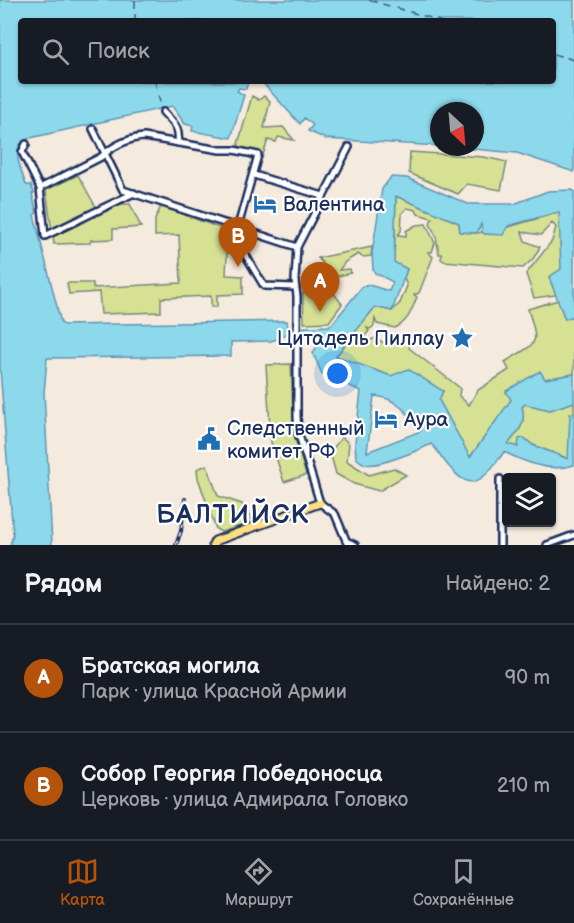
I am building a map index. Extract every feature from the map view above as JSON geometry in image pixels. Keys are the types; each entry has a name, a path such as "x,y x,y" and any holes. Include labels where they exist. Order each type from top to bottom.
{"main road":[{"path":"213,545 215,541 320,503"}],"street":[{"path":"163,112 176,125 179,132 178,143"},
{"path":"93,129 123,190 297,247"},
{"path":"40,188 134,138 144,137 258,155 235,237"},
{"path":"26,144 22,152 40,188 45,236 134,193"},
{"path":"349,147 297,247 295,288 297,425 320,503 335,514 347,543 355,545"},
{"path":"254,175 323,196"},
{"path":"227,224 264,286 295,288"},
{"path":"500,479 500,545"},
{"path":"547,545 574,535"}],"green space":[{"path":"252,96 259,100 264,96 270,101 264,128 283,127 294,140 278,137 276,142 268,140 262,158 239,154 241,149 238,144"},
{"path":"410,152 430,153 430,156 484,157 507,162 501,190 467,184 458,194 409,173"},
{"path":"78,175 97,209 84,214 87,220 120,204 130,204 141,227 113,229 113,239 91,240 90,243 54,244 46,190"},
{"path":"396,196 459,223 460,232 485,234 560,212 561,270 549,277 556,295 534,298 526,274 552,241 556,227 552,223 541,235 522,232 525,241 540,247 533,259 523,268 444,261 441,259 442,254 439,254 436,236 430,224 432,218 407,208 402,213 401,231 398,235 406,236 406,231 416,225 426,224 435,243 432,252 428,252 433,257 419,293 414,295 417,297 407,319 395,328 377,324 375,319 374,326 367,328 369,331 364,337 367,342 375,338 384,343 398,340 399,335 410,334 409,348 460,388 459,396 469,405 478,390 509,370 505,362 533,342 535,337 528,309 558,300 565,319 574,316 574,374 545,379 506,392 512,399 470,458 439,400 443,391 391,376 336,356 375,307 392,311 400,303 407,286 404,278 407,269 394,263"},
{"path":"161,206 225,230 228,235 226,275 243,276 243,294 217,295 217,307 211,307 211,296 161,298 161,312 101,314 99,292 69,294 67,283 93,283 93,288 181,283 179,235 155,236 155,220"},
{"path":"372,247 371,256 362,257 358,254 345,262 339,270 350,269 351,273 334,277 318,258"},
{"path":"329,287 342,304 329,322 304,323 303,293"},
{"path":"291,364 294,435 306,475 284,482 271,442 266,365"},
{"path":"574,402 574,413 570,414 569,459 533,445 524,438 518,447 508,444 521,427 522,407 525,404 550,410"},
{"path":"342,437 349,444 347,461 369,475 394,468 406,475 379,491 354,484 336,474 330,452"},
{"path":"207,465 218,496 242,504 254,522 221,532 216,529 198,478 197,469"}],"water":[{"path":"0,0 574,0 574,172 517,153 484,150 484,102 430,102 430,145 326,139 308,131 313,125 304,118 300,124 264,84 556,84 556,18 18,18 18,84 247,84 246,89 239,88 237,91 244,95 231,138 192,131 193,126 185,124 172,106 30,138 19,146 19,165 26,185 31,185 34,193 32,194 37,213 34,215 61,323 64,325 287,321 288,328 328,326 362,287 369,285 389,291 393,282 375,273 372,253 382,189 391,177 407,178 468,204 514,204 548,191 574,191 574,316 565,319 549,277 561,269 559,212 508,226 503,235 485,234 482,232 481,224 477,233 460,232 459,223 396,196 394,262 407,269 392,311 375,307 336,356 391,376 408,369 443,391 439,400 470,457 511,400 506,391 540,371 545,379 574,374 574,402 550,410 525,404 522,407 521,427 508,444 518,447 519,439 524,438 533,445 568,459 570,414 574,413 574,465 547,467 529,463 504,452 481,478 468,481 452,470 431,444 388,461 371,465 364,464 356,458 355,443 361,391 322,374 313,353 324,334 322,332 286,334 271,341 231,342 231,356 47,358 44,393 52,545 10,545 13,535 0,369","holes":["374,396 395,403 412,418 421,431 367,452"]}],"ferry route":[{"path":"135,0 135,18"},
{"path":"369,0 431,18"},
{"path":"556,55 574,60"},
{"path":"156,84 162,111"}],"railway":[{"path":"176,545 181,531 185,499"}],"place":[{"name":"Валентина","path":"265,204"},
{"name":"Собор Георгия Победоносца","path":"238,267"},
{"name":"Братская могила","path":"320,312"},
{"name":"Цитадель Пиллау","path":"462,338"},
{"name":"Аура","path":"386,419"},
{"name":"Следственный комитет РФ","path":"209,439"}],"district":[{"name":"БАЛТИЙСК","path":"233,514"}]}
